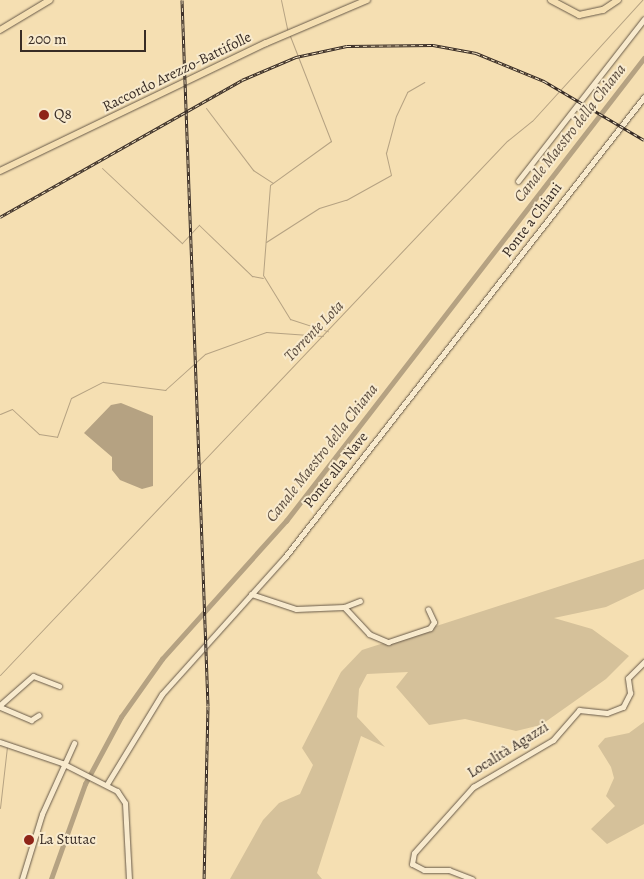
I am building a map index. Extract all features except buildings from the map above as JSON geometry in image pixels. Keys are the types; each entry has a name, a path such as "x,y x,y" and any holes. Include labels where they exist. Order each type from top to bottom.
{"main road":[{"path":"0,30 50,0"},
{"name":"Raccordo Arezzo-Battifolle","path":"0,171 266,43 367,0"},
{"path":"551,0 579,15 603,10 618,0"}],"street":[{"path":"518,181 644,20"},
{"name":"Ponte a Chiani","path":"438,359 644,97"},
{"name":"Ponte alla Nave","path":"105,784 162,694 251,594 438,359"},
{"path":"251,594 296,609 344,607 360,601"},
{"path":"344,607 369,634 388,642 430,628 434,622 428,609"},
{"name":"Località Agazzi","path":"472,879 449,870 424,870 412,864 414,853 473,787 553,740 578,710 607,713 623,707 630,693 628,678 644,662"},
{"path":"39,715 31,720 0,706 33,676 59,686"},
{"path":"0,742 71,768 105,784 125,803 130,879"},
{"path":"22,879 42,814 74,743"}],"shaded area":[{"path":"121,403 153,416 153,486 142,489 120,480 112,470 112,457 84,433 111,405"},
{"path":"644,559 644,589 606,607 554,618 592,629 629,656 606,679 541,725 516,731 465,719 429,725 396,687 408,672 367,674 359,689 357,717 385,747 361,736 317,873 322,879 230,879 263,820 279,803 300,794 313,765 302,748 341,672 362,650"},
{"path":"644,722 644,824 607,844 591,829 615,806 606,796 614,778 611,767 598,746 605,738 629,733"}],"waterway":[{"path":"281,0 287,29"},
{"name":"Torrente Lota","path":"0,675 507,141 532,121 642,0"},
{"path":"290,36 331,141 270,185 263,275 290,319 328,331"},
{"name":"Canale Maestro della Chiana","path":"51,879 85,784 121,717 162,659 286,521 644,58"},
{"path":"266,242 319,208 346,200 391,175 386,153 396,116 407,92 424,82"},
{"path":"206,108 253,170 273,183"},
{"path":"102,168 182,243 199,225 252,276 263,278"},
{"path":"0,414 12,409 39,434 57,437 71,398 103,382 165,390 205,354 266,332 323,336"},
{"path":"0,808 7,747"}],"railway":[{"path":"182,0 208,706 204,879"},
{"path":"0,217 242,80 296,57 347,46 433,45 476,53 544,81 644,140"}],"place":[{"name":"Q8","path":"44,115"},
{"name":"La Stutac","path":"29,840"}]}
